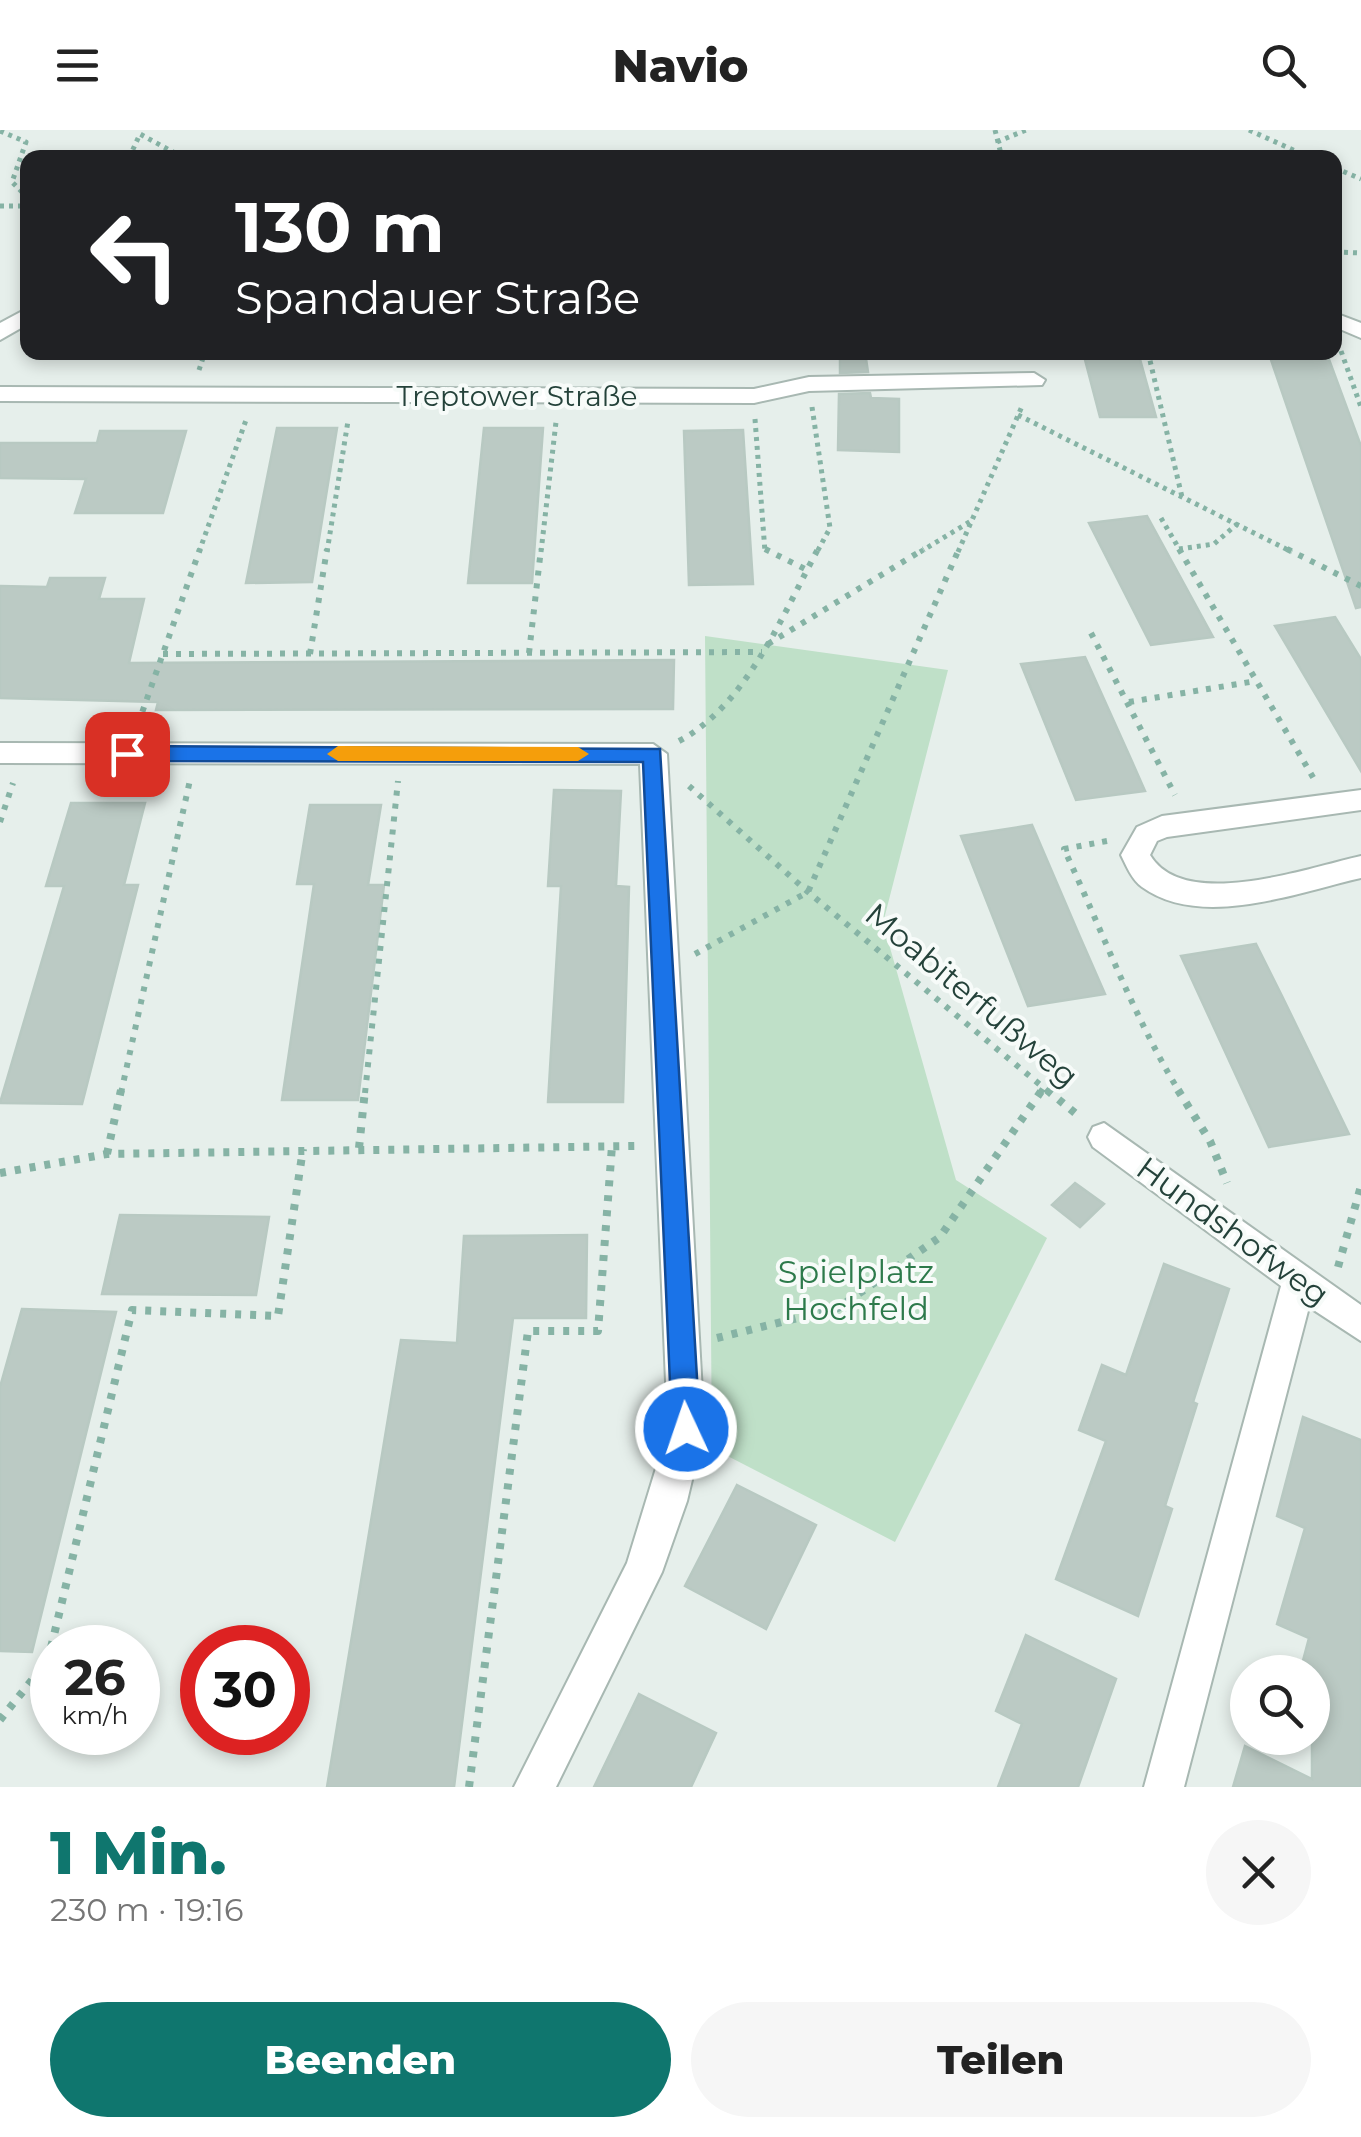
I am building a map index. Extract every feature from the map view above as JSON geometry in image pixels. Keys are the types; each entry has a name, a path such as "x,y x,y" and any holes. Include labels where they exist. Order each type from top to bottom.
{"street":[{"name":"Treptower Straße","path":"0,394 754,396 809,384 1034,380"},
{"path":"11,753 653,754 686,1429 668,1501 643,1572 534,1787"},
{"path":"1361,800 1188,823 1147,834 1135,855 1143,873 1167,892 1186,896 1361,867"},
{"name":"Hundshofweg","path":"1104,1137 1361,1325"},
{"path":"1164,1787 1314,1289"}],"path":[{"path":"995,130 1000,150"},
{"path":"998,142 1026,130"},
{"path":"1249,130 1294,150"},
{"path":"0,131 26,142 23,150"},
{"path":"133,150 140,134 169,150"},
{"path":"20,159 12,182 20,190"},
{"path":"1342,357 1361,407"},
{"path":"1150,360 1182,497"},
{"path":"664,971 808,892 1034,380"},
{"path":"653,754 705,728 767,645 830,528 809,384"},
{"path":"127,754 255,395"},
{"path":"310,654 352,395"},
{"path":"529,653 559,396"},
{"path":"754,396 765,552 807,570"},
{"path":"1018,415 1361,586"},
{"path":"1161,518 1326,802"},
{"path":"767,645 972,520"},
{"path":"1179,549 1214,544 1237,524"},
{"path":"1091,633 1188,823"},
{"path":"163,654 762,652"},
{"path":"1129,702 1257,681"},
{"path":"0,822 11,753"},
{"path":"106,1154 196,754"},
{"path":"359,1148 401,754"},
{"name":"Moabiterfußweg","path":"653,754 808,892 1104,1137"},
{"path":"1147,834 1064,849 1116,960 1146,1038 1210,1141 1252,1245"},
{"path":"682,1346 838,1308 940,1237 1044,1087"},
{"path":"469,1787 528,1331 598,1331 612,1146"},
{"path":"0,1173 106,1154 672,1146"},
{"path":"0,1720 48,1660 132,1310 278,1316 303,1149"},
{"path":"1314,1289 1361,1186"}],"green space":[{"name":"Spielplatz Hochfeld","path":"705,636 948,670 883,923 956,1180 1047,1238 895,1542 712,1448"}],"building":[{"path":"840,360 866,360 868,372 840,373"},
{"path":"1085,360 1140,360 1156,417 1100,417"},
{"path":"1271,360 1329,360 1361,446 1361,607 1356,608"},
{"path":"870,393 871,398 899,399 899,452 838,450 839,394"},
{"path":"277,428 337,428 312,582 246,583"},
{"path":"484,428 543,428 532,583 468,583"},
{"path":"743,430 753,584 689,585 684,431"},
{"path":"100,431 186,431 163,513 75,513 86,479 0,478 0,443 97,443"},
{"path":"1147,516 1213,637 1151,645 1089,523"},
{"path":"50,578 105,578 99,599 144,599 129,663 674,660 673,709 156,710 158,702 0,698 0,586 47,587"},
{"path":"1335,617 1361,659 1361,771 1275,626"},
{"path":"1085,657 1145,791 1076,800 1021,664"},
{"path":"554,790 621,791 616,886 629,887 623,1102 548,1102 561,886 548,886"},
{"path":"71,803 145,803 124,885 138,885 82,1104 0,1103 64,886 46,886"},
{"path":"310,805 381,805 368,885 384,885 358,1100 282,1100 314,884 297,884"},
{"path":"1032,825 1105,994 1028,1006 961,836"},
{"path":"1256,944 1349,1134 1269,1147 1181,956"},
{"path":"1075,1183 1104,1204 1080,1227 1052,1205"},
{"path":"120,1215 269,1217 256,1295 102,1294"},
{"path":"587,1235 586,1318 513,1318 454,1787 327,1787 401,1340 457,1343 464,1236"},
{"path":"1164,1264 1229,1289 1193,1402 1197,1404 1165,1506 1172,1509 1138,1616 1056,1579 1106,1441 1079,1430 1102,1365 1126,1375"},
{"path":"22,1309 116,1312 39,1625 30,1625 30,1652 0,1651 0,1387"},
{"path":"1303,1417 1361,1440 1361,1787 1233,1787 1242,1755 1263,1755 1312,1779 1312,1755 1330,1755 1330,1655 1304,1655 1309,1638 1277,1624 1305,1528 1277,1516"},
{"path":"737,1485 816,1525 766,1629 685,1586"},
{"path":"1026,1635 1116,1679 1078,1787 998,1787 1022,1724 996,1711"},
{"path":"639,1694 716,1733 691,1787 594,1787"}],"slow traffic":[{"path":"338,754 578,754"}],"route":[{"path":"127,754 653,754 686,1429"}]}
